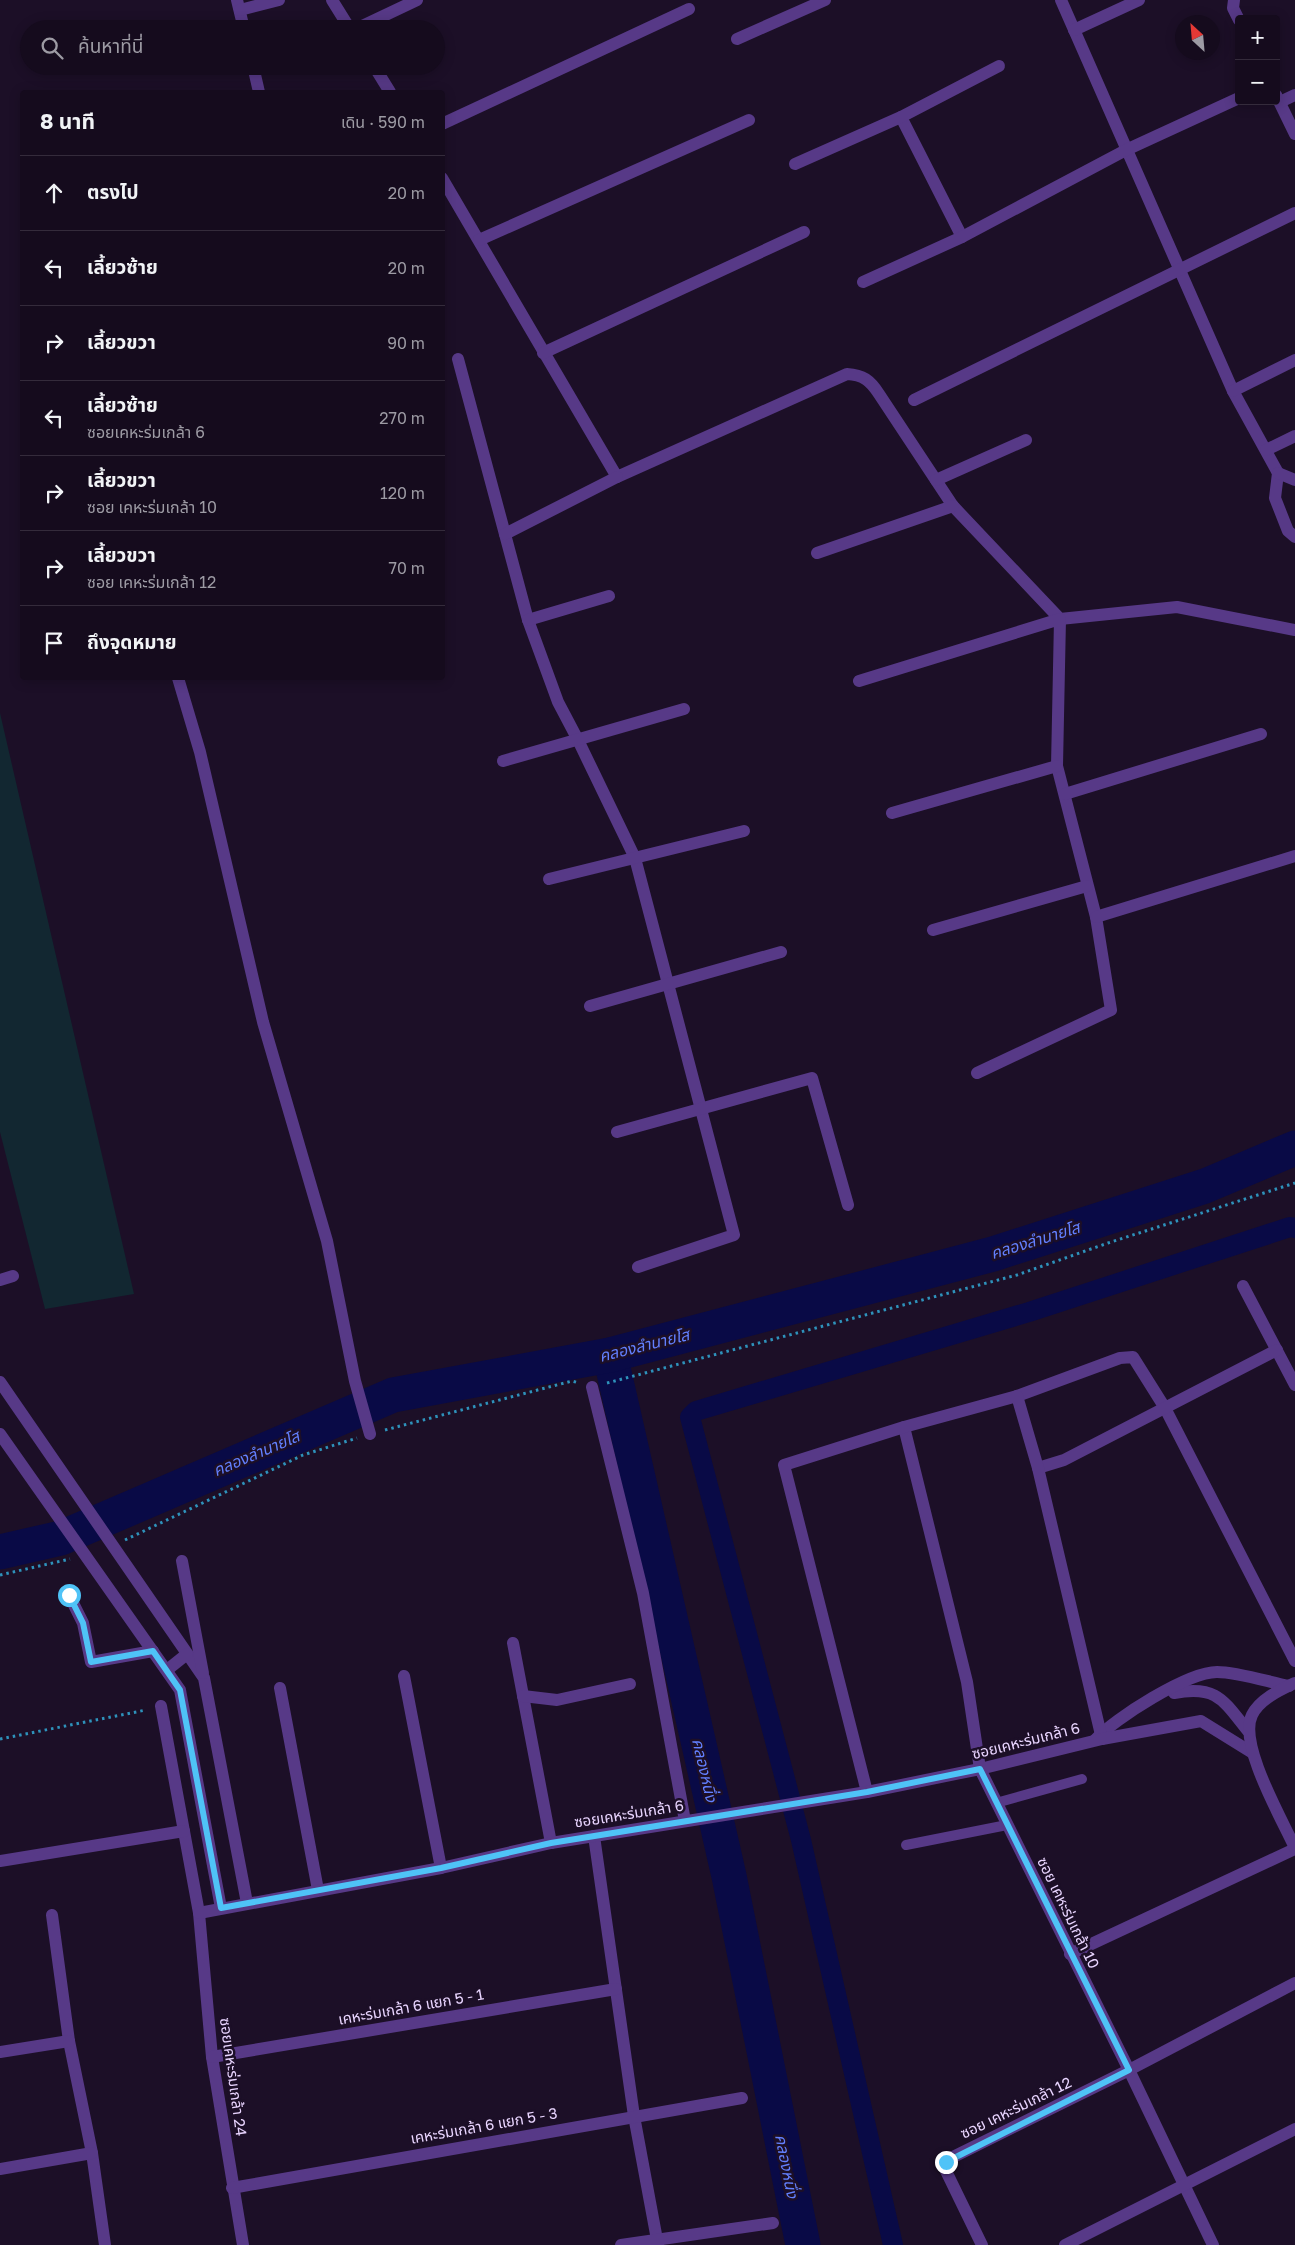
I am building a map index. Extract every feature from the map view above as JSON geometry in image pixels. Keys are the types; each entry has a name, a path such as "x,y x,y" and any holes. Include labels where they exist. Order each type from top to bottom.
{"street":[{"path":"242,20 238,5 278,0"},
{"path":"332,0 344,20"},
{"path":"375,20 418,0"},
{"path":"736,39 826,0"},
{"path":"1061,0 1178,271 1233,391 1278,473 1275,498 1288,531 1295,537"},
{"path":"1074,30 1139,0"},
{"path":"1234,0 1233,8 1236,15"},
{"path":"445,123 690,9"},
{"path":"795,164 901,117 998,66"},
{"path":"255,75 259,90"},
{"path":"380,75 389,90"},
{"path":"1280,99 1295,95"},
{"path":"863,282 962,237 1126,150 1235,100"},
{"path":"1280,103 1295,134"},
{"path":"901,117 962,237"},
{"path":"479,240 749,120"},
{"path":"445,183 616,477"},
{"path":"914,400 1295,213"},
{"path":"543,353 804,232"},
{"path":"458,359 528,620 558,702 635,858 734,1235 638,1267"},
{"path":"1233,391 1295,360"},
{"path":"505,534 616,477 846,374 860,375 871,381 953,506 1060,619 1057,766 1096,917 1111,1010 978,1073"},
{"path":"1266,450 1295,436"},
{"path":"936,480 1026,440"},
{"path":"1278,473 1295,480"},
{"path":"816,553 953,506"},
{"path":"528,620 610,596"},
{"path":"859,681 1060,619 1178,607 1295,630"},
{"path":"179,680 200,752 263,1022 327,1241 355,1381 370,1434"},
{"path":"503,761 684,709"},
{"path":"1064,794 1261,734"},
{"path":"892,813 1057,766"},
{"path":"549,879 744,831"},
{"path":"1096,917 1295,856"},
{"path":"933,930 1087,886"},
{"path":"590,1006 781,952"},
{"path":"617,1132 812,1078 848,1205"},
{"path":"0,1280 13,1276"},
{"path":"1243,1286 1295,1385"},
{"path":"1038,1468 1064,1460 1276,1350"},
{"path":"867,1792 784,1465 904,1427 1017,1396 1129,1356 1136,1362 1165,1408 1295,1661"},
{"path":"0,1382 204,1678"},
{"path":"592,1387 643,1593 685,1821"},
{"path":"1017,1396 1038,1468 1099,1738"},
{"name":"ซอย เคหะร่มเกล้า 10","path":"904,1427 967,1682 980,1769 1213,2245"},
{"path":"0,1434 180,1690 221,1908"},
{"path":"182,1561 247,1903"},
{"path":"69,1595 83,1623 91,1662 153,1651"},
{"path":"513,1643 551,1843"},
{"path":"167,1670 187,1654"},
{"name":"ซอยเคหะร่มเกล้า 6","path":"1099,1738 1155,1696 1188,1681 1217,1672 1292,1684"},
{"path":"404,1676 441,1868"},
{"path":"523,1696 557,1700 630,1684"},
{"path":"1070,1954 1295,1848 1251,1752 1248,1731 1252,1715 1264,1700 1292,1684"},
{"path":"280,1688 318,1890"},
{"name":"ซอยเคหะร่มเกล้า 6","path":"1155,1696 1195,1689 1207,1691 1227,1705 1248,1731"},
{"name":"ซอยเคหะร่มเกล้า 24","path":"161,1706 198,1913 212,2057 232,2188 243,2245"},
{"name":"ซอยเคหะร่มเกล้า 6","path":"198,1913 441,1868 551,1843 777,1805 867,1792 980,1769 1099,1738 1201,1721 1251,1752"},
{"path":"0,1861 184,1831"},
{"path":"594,1836 634,2116 657,2242"},
{"path":"52,1915 69,2041 92,2153 105,2245"},
{"path":"1129,2070 1295,1983"},
{"name":"เคหะร่มเกล้า 6 แยก 5 - 1","path":"212,2057 616,1989"},
{"path":"0,2052 69,2041"},
{"name":"ซอย เคหะร่มเกล้า 12","path":"982,2245 946,2171 945,2166 948,2160 1129,2070"},
{"name":"เคหะร่มเกล้า 6 แยก 5 - 3","path":"232,2188 742,2098"},
{"path":"1065,2245 1295,2129"},
{"path":"0,2169 92,2153"},
{"path":"621,2245 657,2242 773,2224"}],"lane":[{"path":"996,1803 1082,1779"},
{"path":"906,1845 1007,1825"}],"path":[{"path":"116,1544 303,1455 370,1434 572,1380 592,1387 1017,1275 1108,1243 1295,1183"},
{"path":"0,1575 71,1559"},
{"path":"0,1739 161,1706"}],"shaded area":[{"path":"0,713 134,1294 45,1309 0,1132"}],"waterway":[{"name":"คลองลำนายโส","path":"0,1552 61,1538 393,1395 610,1355 993,1254 1205,1186 1295,1148"},
{"path":"893,2245 801,1840 690,1417 696,1411 1029,1312 1290,1227 1295,1228"},
{"name":"คลองหนึ่ง","path":"610,1355 729,1876 803,2245"}],"route":[{"path":"69,1595 83,1623 91,1662 153,1651 180,1690 221,1908 441,1868 551,1843 867,1792 980,1769 1129,2070 946,2162"}]}
